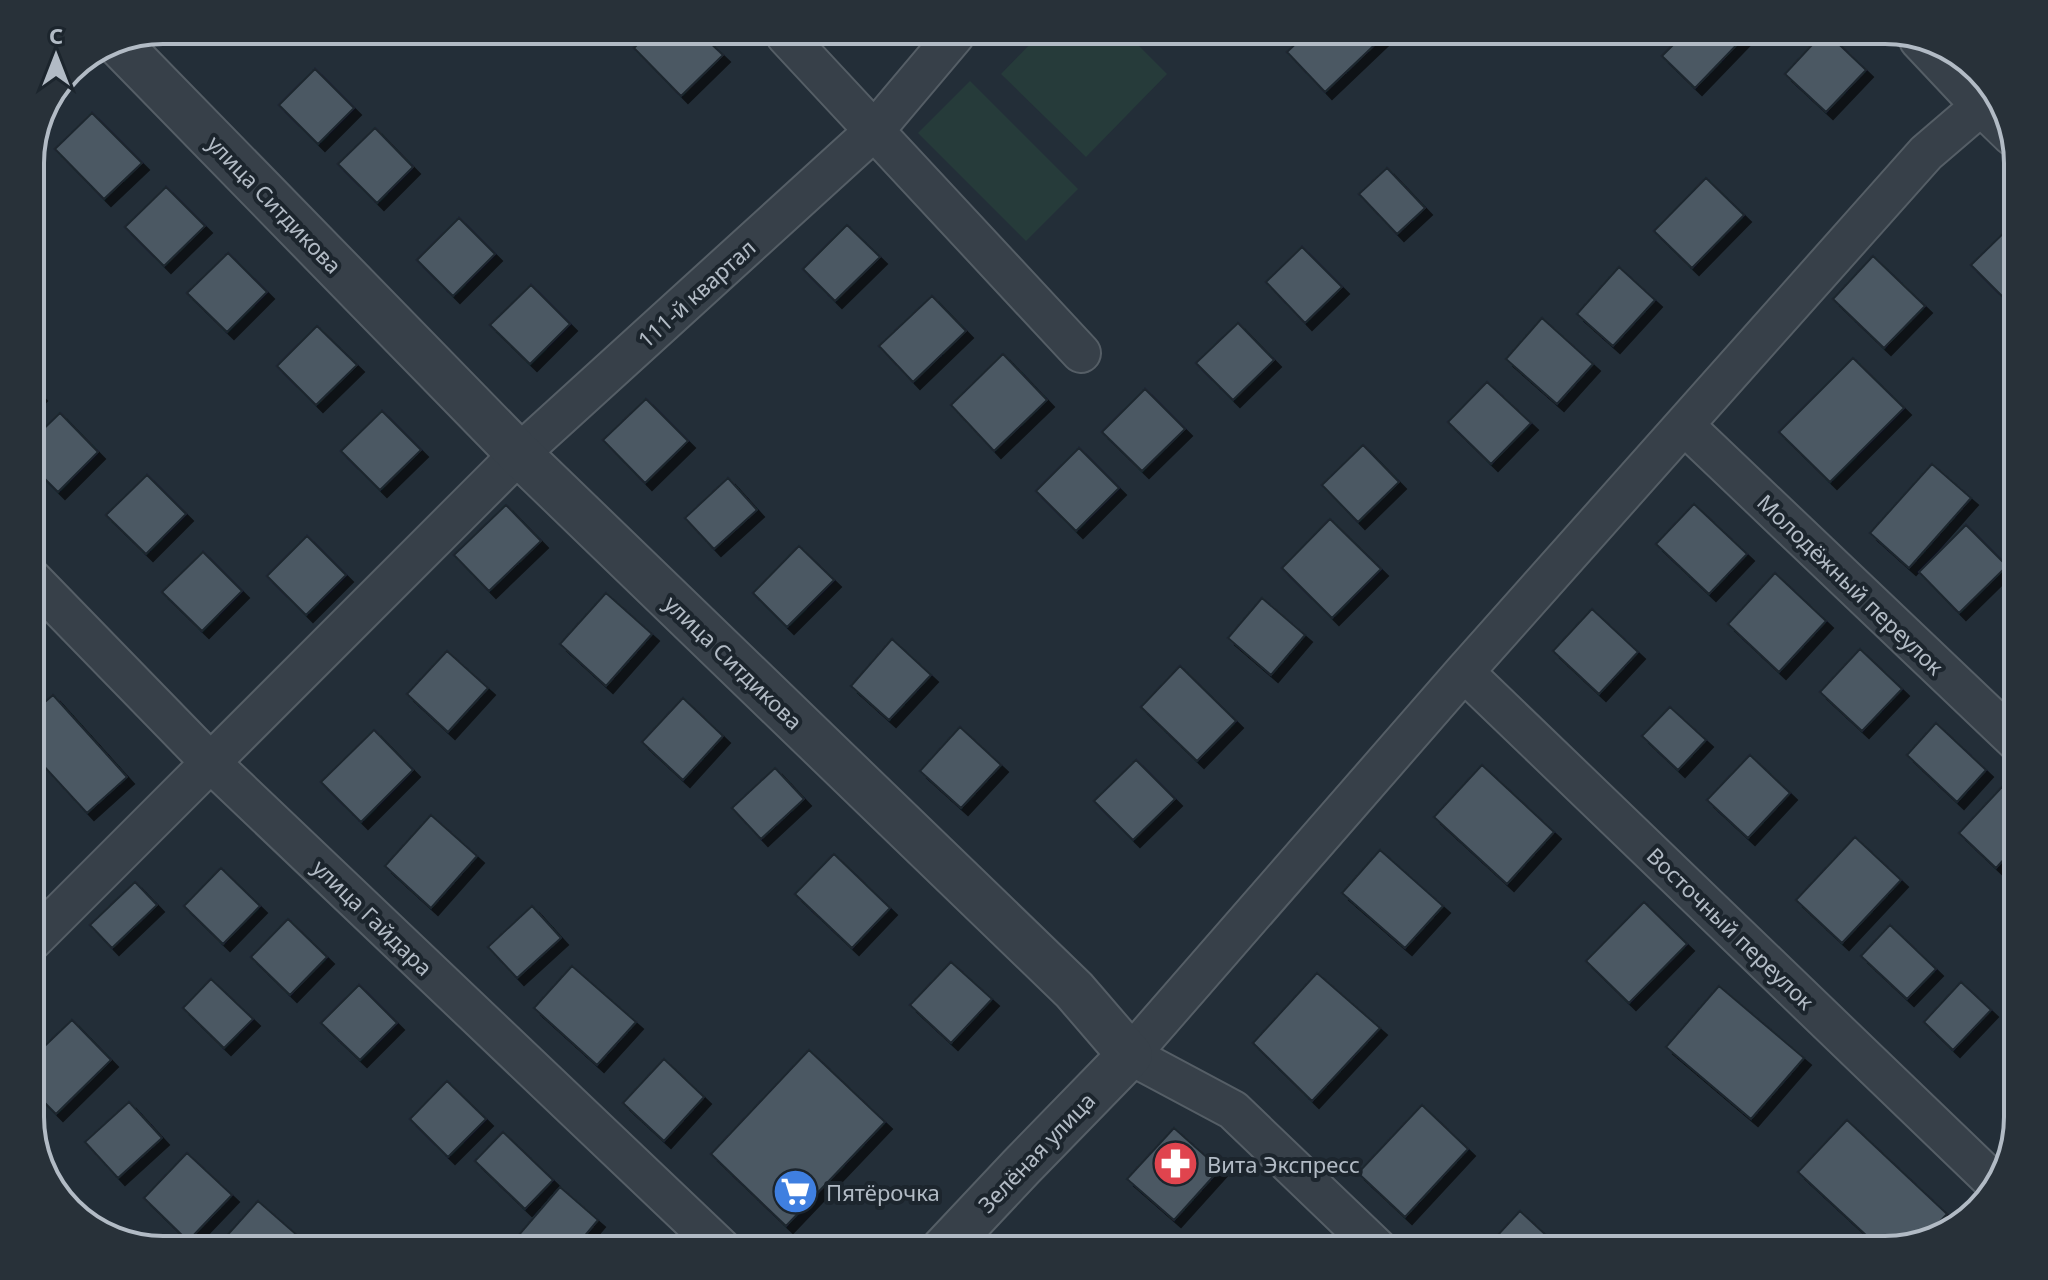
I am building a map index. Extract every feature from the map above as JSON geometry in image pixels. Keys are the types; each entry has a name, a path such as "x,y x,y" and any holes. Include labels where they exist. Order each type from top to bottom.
{"street":[{"path":"793,44 1081,353"},
{"name":"111-й квартал","path":"44,929 519,454 874,131 943,44"},
{"name":"улица Ситдикова","path":"125,51 519,454 1074,990 1130,1055 1233,1110 1364,1236"},
{"path":"1937,56 1980,92"},
{"path":"1130,1055 1464,672 1926,153 1987,102"},
{"name":"Молодёжный переулок","path":"1684,425 2004,730"},
{"name":"улица Гайдара","path":"44,591 211,763 708,1236"},
{"name":"Восточный переулок","path":"1464,672 1988,1176"},
{"name":"Зелёная улица","path":"956,1236 1130,1055"}],"green space":[{"path":"1030,44 1137,44 1167,74 1086,157 1001,74"},
{"path":"970,81 1078,189 1026,241 918,133"}],"building":[{"path":"638,44 711,44 723,55 681,96 634,48"},
{"path":"1295,44 1375,44 1325,92 1287,52"},
{"path":"1674,44 1737,44 1695,88 1662,56"},
{"path":"1813,44 1839,44 1866,70 1826,112 1785,74"},
{"path":"315,69 354,108 318,144 279,105"},
{"path":"92,113 142,163 104,199 55,149"},
{"path":"375,128 413,167 377,203 338,164"},
{"path":"1387,168 1425,208 1397,234 1359,194"},
{"path":"1706,178 1744,215 1692,268 1654,231"},
{"path":"166,187 205,226 164,266 125,227"},
{"path":"459,218 495,254 453,296 417,260"},
{"path":"847,225 880,257 835,301 803,269"},
{"path":"2004,233 2004,298 1971,265"},
{"path":"1302,247 1342,287 1305,323 1266,282"},
{"path":"228,253 267,292 227,332 187,293"},
{"path":"1873,256 1925,306 1884,348 1833,299"},
{"path":"1619,267 1655,300 1613,346 1577,314"},
{"path":"531,285 570,324 530,364 490,325"},
{"path":"932,296 966,331 913,382 879,346"},
{"path":"1542,318 1593,364 1557,404 1506,359"},
{"path":"1238,323 1274,360 1233,400 1196,363"},
{"path":"317,326 357,365 316,405 277,366"},
{"path":"1003,354 1047,400 994,451 951,405"},
{"path":"1853,358 1904,408 1830,482 1779,432"},
{"path":"1487,382 1531,423 1491,464 1448,422"},
{"path":"1145,389 1185,429 1142,471 1102,432"},
{"path":"646,399 688,441 645,483 603,440"},
{"path":"382,411 421,450 380,490 341,451"},
{"path":"60,413 98,452 58,492 44,478 44,428"},
{"path":"1363,445 1399,482 1358,522 1322,485"},
{"path":"1079,448 1119,488 1076,531 1036,491"},
{"path":"1932,464 1971,498 1909,568 1870,533"},
{"path":"147,475 186,514 146,554 106,515"},
{"path":"728,478 757,510 714,549 685,518"},
{"path":"1694,504 1747,554 1709,594 1656,544"},
{"path":"506,505 541,541 489,591 454,555"},
{"path":"1330,519 1381,569 1332,618 1282,568"},
{"path":"1966,525 2004,563 2004,569 1959,613 1919,572"},
{"path":"307,536 346,575 306,615 267,576"},
{"path":"799,546 834,580 787,627 753,593"},
{"path":"203,552 242,591 202,631 162,592"},
{"path":"1775,573 1826,621 1779,672 1728,624"},
{"path":"606,593 652,634 606,686 560,644"},
{"path":"1262,598 1305,635 1271,675 1228,638"},
{"path":"1592,609 1638,652 1599,694 1553,651"},
{"path":"892,639 931,675 889,720 851,686"},
{"path":"1860,649 1902,689 1862,731 1820,692"},
{"path":"447,651 488,688 448,732 407,694"},
{"path":"1180,666 1236,721 1197,761 1141,707"},
{"path":"53,695 127,777 87,813 44,766 44,703"},
{"path":"683,698 723,736 683,780 642,742"},
{"path":"1670,707 1706,740 1678,770 1642,736"},
{"path":"1936,723 1986,770 1957,802 1907,755"},
{"path":"960,727 1001,765 961,808 920,771"},
{"path":"374,730 413,770 361,822 321,782"},
{"path":"1750,755 1790,793 1748,838 1707,800"},
{"path":"1136,760 1175,799 1133,840 1094,801"},
{"path":"1482,765 1554,832 1507,884 1434,817"},
{"path":"775,768 804,799 761,839 732,808"},
{"path":"2002,787 2004,789 2004,859 1996,868 1959,833"},
{"path":"431,815 477,856 431,908 385,866"},
{"path":"1855,837 1901,880 1842,943 1796,900"},
{"path":"1380,850 1443,906 1405,948 1342,893"},
{"path":"834,854 890,908 852,948 795,894"},
{"path":"221,868 260,906 223,944 184,906"},
{"path":"135,882 157,905 112,948 90,925"},
{"path":"1644,902 1687,944 1629,1003 1586,961"},
{"path":"532,906 561,938 517,978 488,947"},
{"path":"288,919 327,957 290,995 251,957"},
{"path":"1890,925 1936,969 1907,999 1861,956"},
{"path":"951,962 992,999 951,1043 910,1005"},
{"path":"572,966 636,1022 597,1065 534,1008"},
{"path":"1317,973 1380,1028 1312,1101 1253,1043"},
{"path":"211,979 253,1019 224,1048 183,1008"},
{"path":"1961,982 1991,1010 1953,1050 1924,1022"},
{"path":"359,985 397,1023 360,1060 321,1023"},
{"path":"1719,986 1804,1058 1751,1119 1666,1047"},
{"path":"72,1020 111,1060 56,1114 44,1102 44,1047"},
{"path":"809,1050 885,1122 786,1226 711,1154"},
{"path":"664,1059 704,1097 664,1141 623,1103"},
{"path":"447,1081 486,1119 448,1157 410,1119"},
{"path":"129,1102 162,1138 118,1178 85,1142"},
{"path":"1422,1105 1468,1149 1405,1217 1358,1173"},
{"path":"1847,1120 1947,1214 1938,1224 1916,1232 1867,1236 1798,1172"},
{"path":"1174,1128 1220,1169 1174,1220 1127,1179"},
{"path":"503,1132 553,1180 525,1209 475,1161"},
{"path":"187,1153 232,1195 193,1236 183,1236 144,1198"},
{"path":"560,1187 598,1220 585,1236 518,1236"},
{"path":"258,1201 298,1236 227,1236"},
{"path":"1520,1211 1547,1236 1497,1236"}],"place":[{"name":"Вита Экспресс","path":"1176,1164"},
{"name":"Пятёрочка","path":"795,1192"}]}
